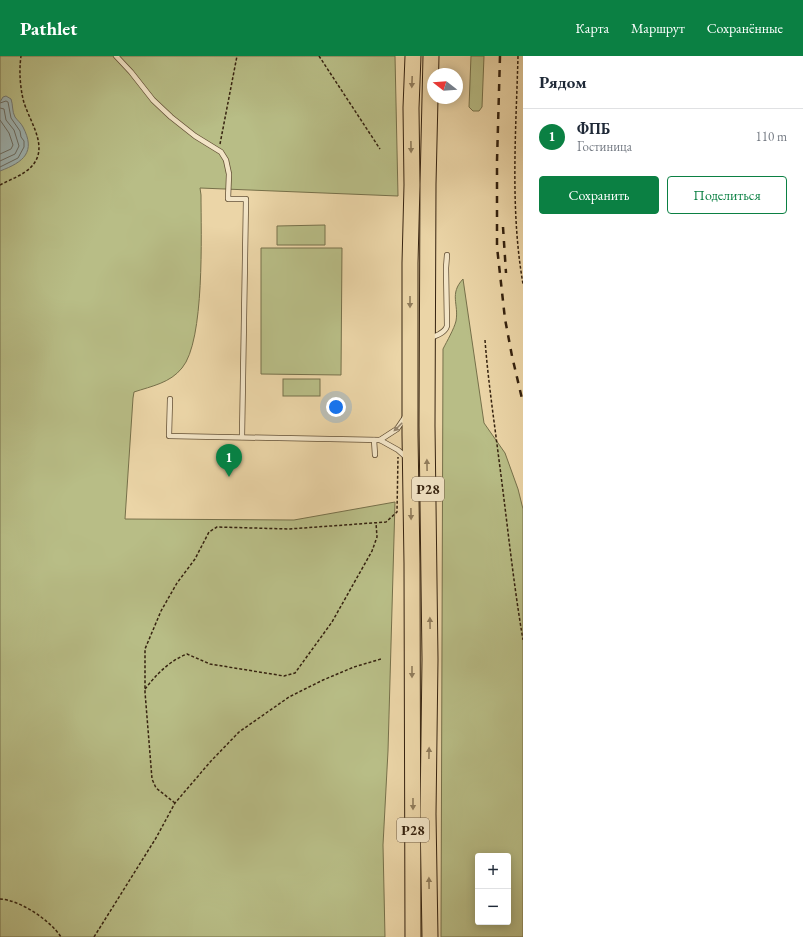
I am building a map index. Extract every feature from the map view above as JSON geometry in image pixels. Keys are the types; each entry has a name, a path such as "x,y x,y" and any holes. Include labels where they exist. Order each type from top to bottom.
{"highway":[{"name":"Р28","path":"413,56 411,108 412,185 410,263 413,937"},
{"name":"Р28","path":"430,937 428,814 430,659 426,426 428,184 431,56"}],"lane":[{"path":"116,56 131,72 152,100 195,136 221,152 226,160 229,174 228,199 246,199 242,437"},
{"path":"427,339 443,332 446,330 447,326 447,255"},
{"path":"170,399 169,436 380,440 398,450 411,461"},
{"path":"380,440 397,429 410,409"},
{"path":"374,440 374,455"}],"path":[{"path":"0,185 24,173 33,165 38,155 39,143 24,101 21,86 21,56"},
{"path":"221,152 222,134 237,56"},
{"path":"319,56 380,149"},
{"path":"518,56 515,176 517,230 523,284"},
{"path":"484,340 514,585 523,640"},
{"path":"175,803 156,788 152,779 145,689 145,649 162,611 177,583 195,559 209,532 217,528 289,529 386,522 397,512 398,450"},
{"path":"145,689 154,677 176,658 187,654 210,664 284,676 295,673 332,622 372,552 377,537 376,523"},
{"path":"94,937 156,838 175,803 211,761 239,732 289,697 354,667 381,659"},
{"path":"0,899 9,900 36,913 61,937"}],"green space":[{"path":"0,56 395,56 398,196 200,188 201,259 195,335 189,354 182,368 177,373 166,381 134,392 125,519 294,520 395,502 388,751 383,845 385,937 0,937"},
{"path":"471,56 484,56 482,107 479,111 473,111 469,107"},
{"path":"325,225 325,245 277,245 277,226"},
{"path":"261,248 342,248 341,375 261,374"},
{"path":"463,279 484,423 505,453 518,489 523,509 523,937 441,937 443,349 456,321 456,290"},
{"path":"283,379 320,379 320,396 283,396"}],"water":[{"path":"6,96 11,99 14,115 27,136 28,150 16,164 0,171 0,102 3,97"}],"railway":[{"path":"500,56 497,161 497,247 505,319 523,403"},
{"path":"503,227 506,273"}],"place":[{"name":"ФПБ","path":"229,477"}]}
